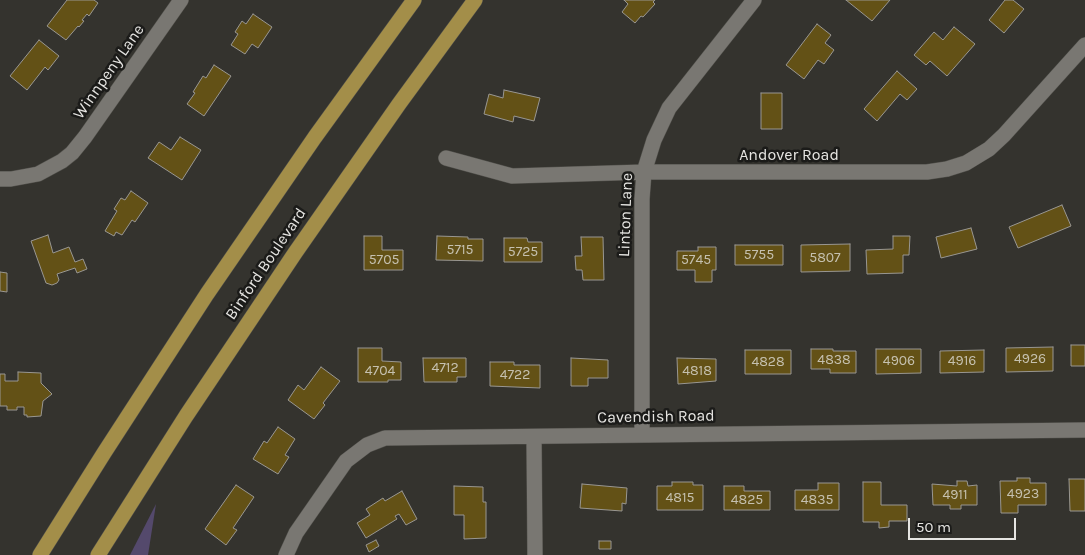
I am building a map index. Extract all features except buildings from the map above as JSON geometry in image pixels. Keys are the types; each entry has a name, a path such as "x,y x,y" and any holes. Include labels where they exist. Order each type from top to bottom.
{"main road":[{"name":"Binford Boulevard","path":"40,555 207,294 315,137 414,0"},
{"name":"Binford Boulevard","path":"98,555 186,416 295,252 475,0"}],"street":[{"name":"Winnpeny Lane","path":"0,179 32,176 62,161 81,142 181,0"},
{"name":"Linton Lane","path":"642,434 642,199 644,172 654,140 669,108 754,0"},
{"name":"Andover Road","path":"446,158 512,176 644,172 927,172 947,169 966,163 989,149 1004,135 1085,45"},
{"name":"Cavendish Road","path":"286,555 296,533 341,466 350,456 367,445 392,437 1085,430"},
{"path":"534,437 535,555"}],"shaded area":[{"path":"156,504 148,555 130,555"}]}
